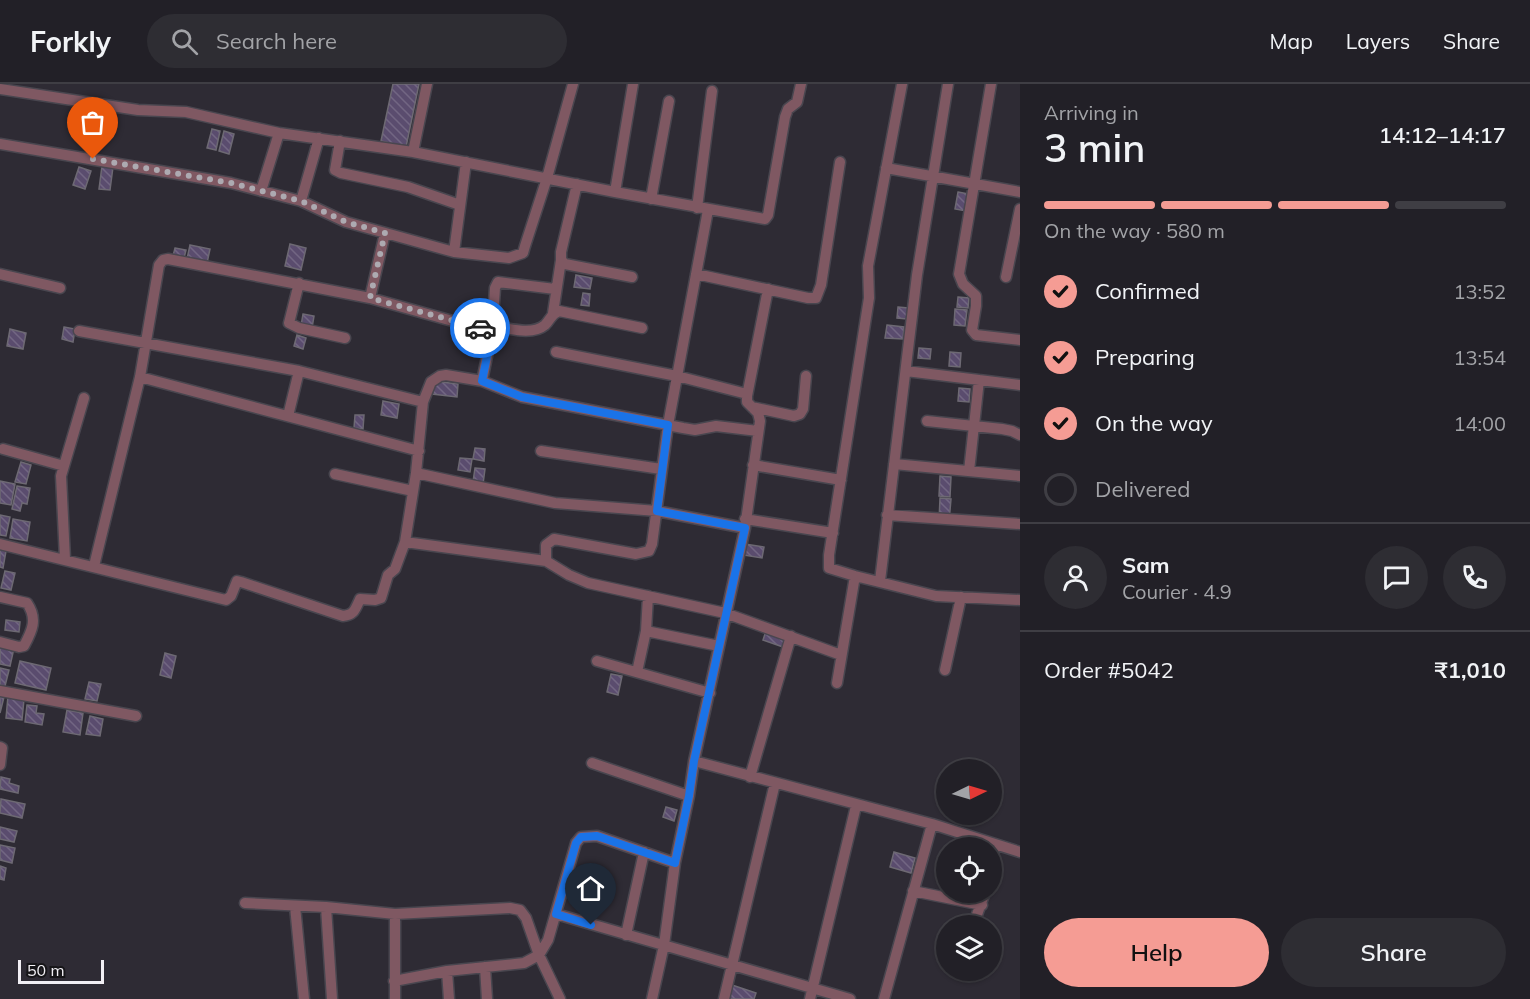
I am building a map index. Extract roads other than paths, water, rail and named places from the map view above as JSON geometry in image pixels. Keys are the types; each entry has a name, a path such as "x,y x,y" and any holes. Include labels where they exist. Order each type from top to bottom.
{"street":[{"path":"413,152 426,84"},
{"path":"0,144 220,181 301,201 346,222 454,252 509,258 523,253 573,84"},
{"path":"615,192 633,84"},
{"path":"0,89 138,110 186,112 279,133 413,152 697,208 765,219 768,215 785,117 788,109 797,102 801,84"},
{"path":"902,84 868,266 869,298 833,533 830,568 936,596 1020,600"},
{"path":"880,581 917,275 948,84"},
{"path":"991,84 959,274 963,284 976,296 972,330 976,335 1020,340"},
{"path":"697,208 712,91"},
{"path":"651,199 669,101"},
{"path":"261,191 279,133"},
{"path":"301,201 319,138"},
{"path":"340,141 335,170 399,184 460,205"},
{"path":"454,252 466,162"},
{"path":"696,274 816,298 821,285 840,162"},
{"path":"886,168 1020,192"},
{"path":"94,566 140,377 159,264 163,260 168,259 299,283 370,298 492,329 536,330 544,326 553,313 561,252 577,184"},
{"path":"1006,277 1020,209"},
{"path":"546,561 546,545 554,539 636,554 649,550 654,538 668,425 708,210"},
{"path":"370,298 385,233"},
{"path":"561,260 565,264 632,277"},
{"path":"0,274 60,288"},
{"path":"482,381 492,329 495,288 498,282 555,289"},
{"path":"299,283 289,323 299,328 345,338"},
{"path":"652,999 664,945 675,863 694,761 745,524 760,421 758,413 747,402 747,394 768,289"},
{"path":"553,313 566,311 642,328"},
{"path":"79,330 299,371 423,402"},
{"path":"556,352 677,376 747,394"},
{"path":"288,416 299,371"},
{"path":"906,371 1020,385"},
{"path":"0,544 65,558 226,600 231,596 237,581 342,616 354,613 360,599 381,598 388,575 399,561 405,542 416,473 423,402 431,382 440,376 482,381 522,397 694,430 716,426 758,431"},
{"path":"752,407 794,416 800,414 803,409 806,376"},
{"path":"140,377 419,451"},
{"path":"969,471 979,380"},
{"path":"65,558 61,476 84,398"},
{"path":"927,421 1012,431 1020,435"},
{"path":"3,449 64,466"},
{"path":"541,451 661,469"},
{"path":"894,464 1020,476"},
{"path":"753,465 841,480"},
{"path":"416,473 555,503 657,511 745,524 833,533"},
{"path":"335,474 413,491"},
{"path":"887,515 1020,524"},
{"path":"405,542 546,561 588,583 725,613 841,655"},
{"path":"837,683 855,576"},
{"path":"637,672 646,631 648,596"},
{"path":"0,597 27,603 32,611 34,625 24,646 19,647 0,642"},
{"path":"945,670 961,597"},
{"path":"646,631 719,646"},
{"path":"750,777 791,636"},
{"path":"597,661 710,693"},
{"path":"0,691 136,716"},
{"path":"0,747 2,748 0,765"},
{"path":"694,761 856,806 932,824 971,837"},
{"path":"592,764 689,796"},
{"path":"724,999 776,783"},
{"path":"810,999 856,806"},
{"path":"884,999 932,824"},
{"path":"394,981 447,971 524,963 539,955 548,940 576,843 581,837 597,836 675,863"},
{"path":"1002,847 1020,852"},
{"path":"626,935 644,852"},
{"path":"914,891 982,905 978,915"},
{"path":"245,903 326,907 395,914 510,908 520,910 526,918 539,955 560,999"},
{"path":"295,906 304,999"},
{"path":"326,907 332,999"},
{"path":"395,914 395,999"},
{"path":"556,914 849,999"},
{"path":"485,967 487,999"},
{"path":"447,971 449,999"}]}
